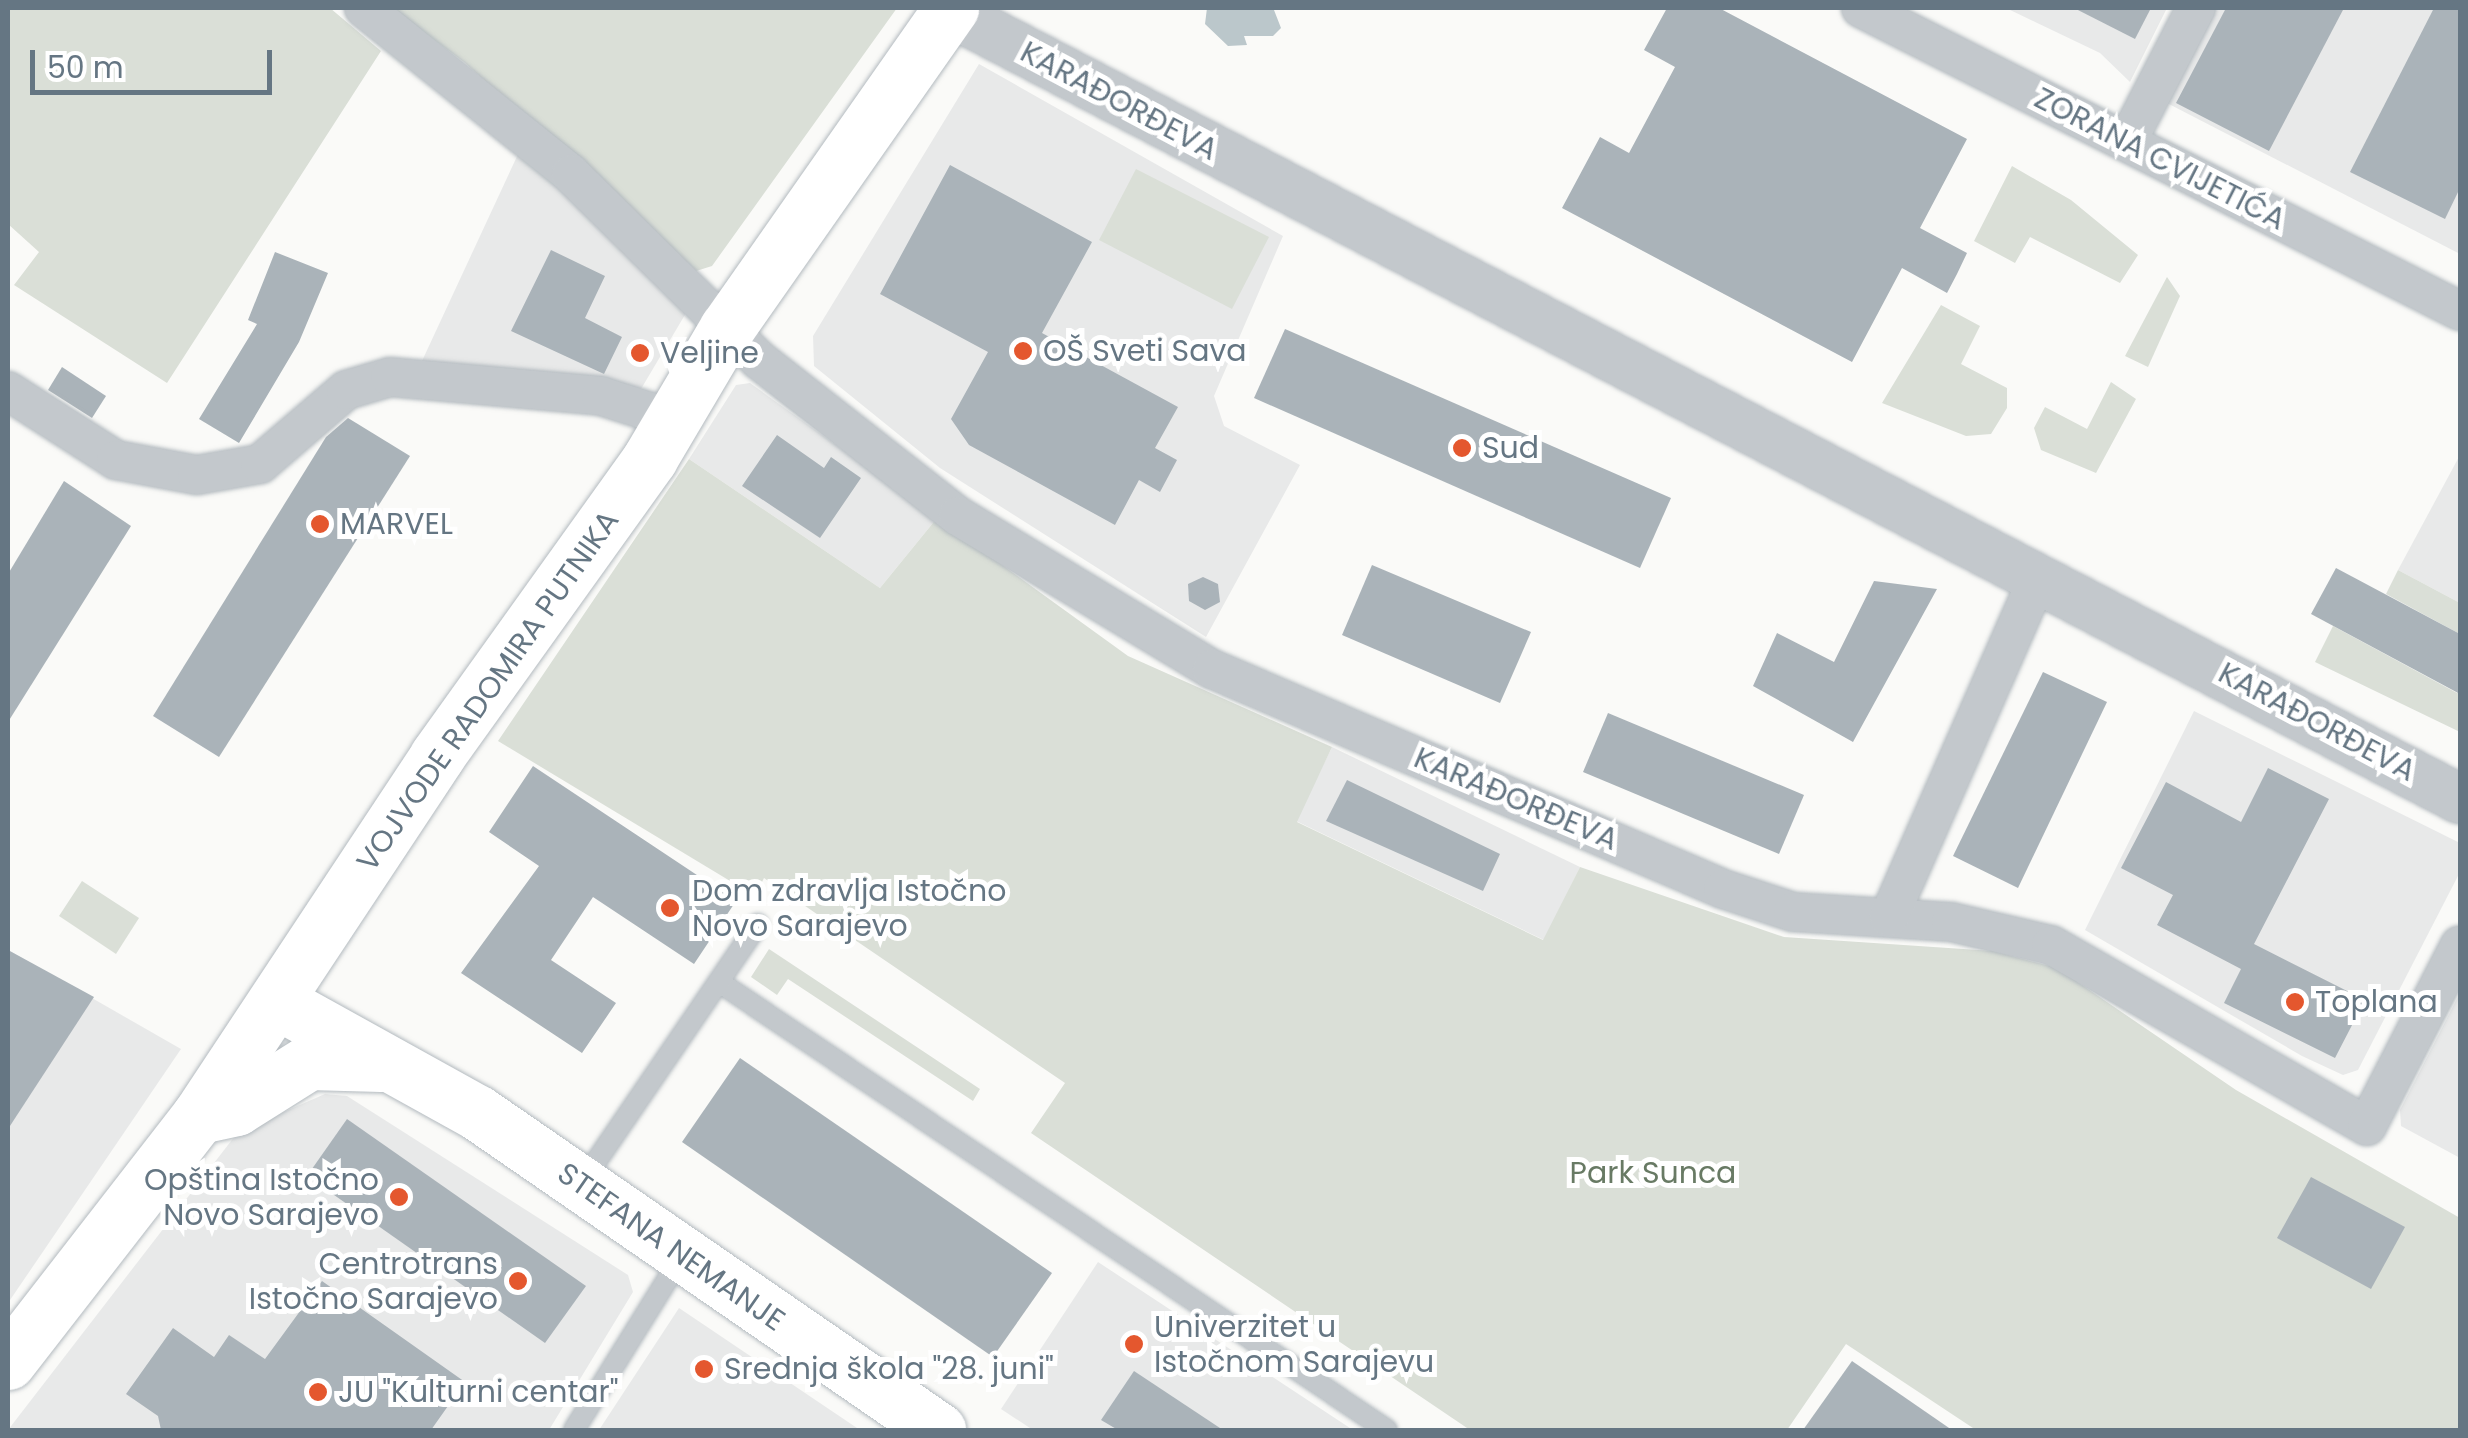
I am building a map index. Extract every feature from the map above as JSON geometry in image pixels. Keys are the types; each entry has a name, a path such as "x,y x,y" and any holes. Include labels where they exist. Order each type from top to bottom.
{"main road":[{"name":"VOJVODE RADOMIRA PUTNIKA","path":"8,1362 199,1116 436,756 673,419 728,328 949,9"},
{"name":"STEFANA NEMANJE","path":"306,956 402,1067"},
{"name":"STEFANA NEMANJE","path":"276,1001 402,1067 582,1182 938,1430"},
{"path":"199,1116 236,1108 309,1062 402,1067"}],"street":[{"name":"KARAĐORĐEVA","path":"364,8 571,174 759,360 958,516 1212,669 1724,888 1818,916 1984,927 2051,945 2366,1126 2460,944"},
{"name":"ZORANA CVIJETIĆA","path":"1861,8 2460,311"},
{"path":"2127,142 2196,8"},
{"name":"KARAĐORĐEVA","path":"949,9 2039,575 2460,799"},
{"path":"8,391 116,460 137,469 197,475 260,464 346,390 390,377 601,396 673,419"},
{"path":"1889,918 2039,575"}],"lane":[{"path":"582,1182 758,924"},
{"path":"719,982 1387,1430"},
{"path":"574,1430 683,1255"}],"shaded area":[{"path":"1207,8 1274,10 1281,28 1273,36 1244,36 1247,45 1228,46 1205,24"},
{"path":"2006,8 2167,8 2130,82 2100,53"},
{"path":"2214,8 2460,8 2460,254 2165,102"},
{"name":"OŠ Sveti Sava","path":"979,64 1283,236 1214,396 1224,426 1300,465 1206,637 940,468 814,366 813,336"},
{"path":"519,152 689,308 641,389 422,361"},
{"path":"750,383 937,518 880,588 689,459 736,385"},
{"path":"2460,455 2460,603 2398,570"},
{"path":"2194,711 2460,843 2460,872 2358,1070 2343,1075 2302,1056 2085,930"},
{"path":"1332,747 1580,867 1544,940 1296,821"},
{"path":"8,950 181,1049 8,1303"},
{"path":"2460,993 2460,1158 2401,1126 2400,1110"},
{"path":"325,1094 347,1096 628,1275 633,1292 549,1430 8,1430 238,1132"},
{"name":"Univerzitet u Istočnom Sarajevu","path":"1098,1262 1353,1430 1033,1430 1001,1409"},
{"name":"Srednja škola \"28. juni\"","path":"679,1308 860,1430 599,1430"}],"green space":[{"path":"8,8 330,8 381,51 167,383 14,285 39,252 8,224"},
{"path":"391,8 897,8 712,266 696,271 464,62"},
{"path":"2012,166 2071,200 2138,255 2120,283 2030,237 2015,263 1974,241"},
{"path":"1136,169 1269,237 1232,309 1099,240"},
{"path":"2167,277 2180,296 2148,367 2125,356"},
{"path":"1941,305 1980,326 1961,364 2007,388 2007,408 1991,434 1966,436 1882,403"},
{"path":"2111,382 2136,399 2096,473 2041,450 2034,428 2045,407 2087,429"},
{"name":"Park Sunca","path":"689,459 880,588 937,518 1128,656 1332,747 1297,822 1543,940 1580,867 1784,937 1993,951 2057,968 2236,1090 2460,1218 2460,1430 1976,1430 1846,1344 1787,1430 1470,1430 1031,1133 1065,1083 764,878 755,896 498,741"},
{"path":"2398,570 2460,603 2460,634 2386,594"},
{"path":"2333,626 2457,693 2460,689 2460,732 2315,662"},
{"path":"82,881 139,918 116,954 59,916"},
{"path":"769,949 980,1089 973,1101 788,979 777,995 751,977"}],"building":[{"path":"1667,8 1719,8 1967,139 1920,228 1967,253 1947,293 1902,268 1852,362 1562,208 1600,137 1629,153 1675,67 1644,50"},
{"path":"2074,8 2151,8 2135,39"},
{"path":"2226,8 2344,8 2269,151 2176,103"},
{"path":"2434,8 2460,8 2460,188 2445,219 2350,172"},
{"path":"950,165 1092,242 1042,333 1178,407 1155,448 1177,460 1160,492 1139,480 1115,525 969,445 951,419 988,352 880,294"},
{"path":"551,250 605,276 585,318 622,337 604,374 511,331"},
{"path":"275,252 328,273 299,342 239,443 199,419 257,324 248,320"},
{"name":"Sud","path":"1285,329 1671,498 1640,568 1254,398"},
{"path":"62,367 106,396 92,418 48,390"},
{"name":"MARVEL","path":"348,418 410,456 219,757 153,716 326,437"},
{"path":"777,435 824,468 831,457 861,478 820,538 742,486"},
{"path":"64,481 131,526 8,722 8,574"},
{"path":"1372,565 1531,632 1500,703 1342,635"},
{"path":"2336,568 2460,634 2460,694 2311,614"},
{"path":"1203,577 1218,584 1220,602 1205,610 1189,601 1188,584"},
{"path":"1874,581 1937,589 1853,742 1753,686 1777,633 1834,662"},
{"path":"2043,672 2107,702 2018,888 1953,856"},
{"path":"1608,713 1804,795 1779,854 1583,772"},
{"name":"Dom zdravlja Istočno Novo Sarajevo","path":"533,766 736,901 694,964 593,897 551,960 616,1003 582,1053 461,973 539,866 489,832"},
{"path":"2268,768 2329,799 2254,944 2365,1000 2335,1058 2224,1003 2241,969 2157,925 2173,895 2121,868 2166,782 2241,822"},
{"path":"1347,780 1500,854 1483,891 1326,821"},
{"path":"8,950 94,997 8,1129"},
{"path":"740,1058 1052,1273 993,1357 682,1142"},
{"path":"347,1119 586,1286 545,1343 307,1176"},
{"path":"2311,1177 2405,1227 2371,1289 2277,1238"},
{"path":"322,1281 465,1382 431,1430 161,1430 158,1416 126,1394 173,1328 214,1357 229,1335 265,1359"},
{"path":"1852,1361 1952,1430 1803,1430"},
{"path":"1134,1371 1223,1430 1118,1430 1101,1420"}],"place":[{"name":"OŠ Sveti Sava","path":"1023,351"},
{"name":"Veljine","path":"640,353"},
{"name":"Sud","path":"1462,448"},
{"name":"MARVEL","path":"320,524"},
{"name":"Dom zdravlja Istočno Novo Sarajevo","path":"670,908"},
{"name":"Toplana","path":"2295,1002"},
{"name":"Opština Istočno Novo Sarajevo","path":"399,1197"},
{"name":"Centrotrans Istočno Sarajevo","path":"518,1281"},
{"name":"Univerzitet u Istočnom Sarajevu","path":"1134,1344"},
{"name":"Srednja škola \"28. juni\"","path":"704,1369"},
{"name":"JU \"Kulturni centar\"","path":"318,1392"}]}
